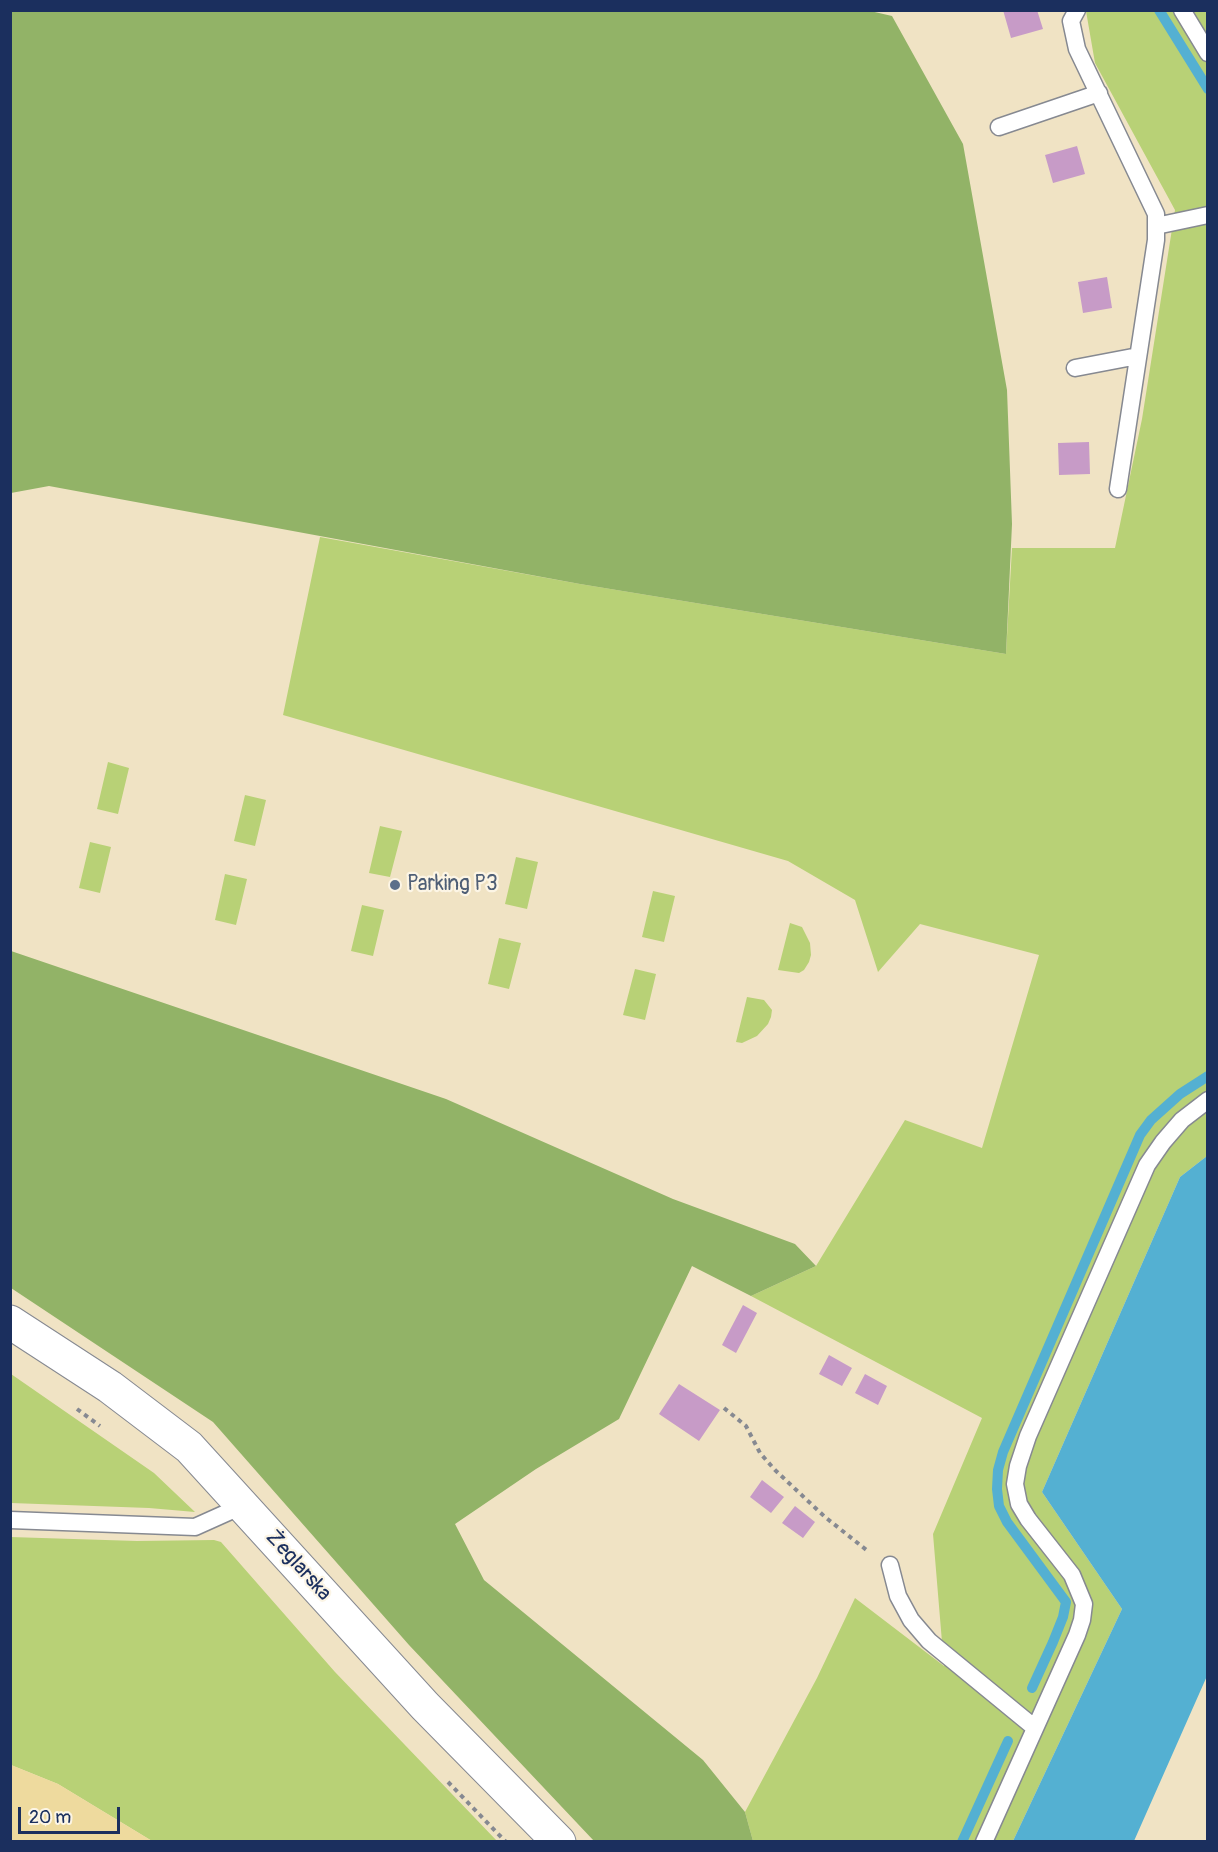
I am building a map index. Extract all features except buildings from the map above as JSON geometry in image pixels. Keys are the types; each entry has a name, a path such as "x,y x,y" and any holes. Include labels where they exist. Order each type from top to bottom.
{"street":[{"name":"Żeglarska","path":"10,1322 110,1387 181,1441 244,1505 425,1706 559,1842"}],"lane":[{"path":"1077,10 1071,21 1077,49 1156,214 1156,240 1118,489"},
{"path":"1182,10 1208,52"},
{"path":"999,127 1099,93"},
{"path":"1156,226 1208,215"},
{"path":"1075,368 1138,356"},
{"path":"984,1842 1077,1635 1084,1604 1072,1575 1019,1504 1016,1484 1018,1466 1028,1436 1146,1165 1162,1142 1182,1120 1208,1100"},
{"path":"10,1520 195,1527 244,1505"},
{"path":"890,1565 898,1596 911,1620 929,1641 1035,1728"}],"path":[{"path":"72,1406 107,1431"},
{"path":"724,1408 746,1426 764,1459 825,1517 871,1554 890,1565"},
{"path":"441,1775 506,1842"}],"green space":[{"path":"11,10 866,10 892,16 963,144 1007,390 1012,524 1006,654 580,584 49,486 11,493"},
{"path":"1086,11 1207,11 1207,1156 1180,1177 1042,1492 1122,1609 1013,1841 753,1841 745,1812 817,1678 855,1598 944,1666 933,1534 982,1418 751,1296 816,1266 905,1120 982,1148 1039,955 920,924 878,972 855,900 788,861 283,715 320,537 580,584 1006,654 1012,548 1115,548 1142,419 1175,210 1095,63"},
{"path":"108,762 129,768 118,814 97,809"},
{"path":"245,795 266,800 255,846 234,841"},
{"path":"380,826 402,831 390,877 369,873"},
{"path":"90,842 111,847 100,893 79,888"},
{"path":"516,857 538,862 527,909 505,904"},
{"path":"225,874 247,879 236,925 215,920"},
{"path":"653,891 675,896 664,942 642,937"},
{"path":"362,905 384,910 373,956 351,951"},
{"path":"790,923 802,927 810,943 809,962 799,973 778,970"},
{"path":"499,938 521,943 509,989 488,984"},
{"path":"11,951 446,1099 673,1199 795,1244 816,1266 751,1296 692,1266 619,1419 536,1469 455,1524 484,1580 703,1760 745,1812 753,1841 594,1841 409,1645 213,1422 11,1288"},
{"path":"635,969 656,974 645,1020 623,1015"},
{"path":"747,997 764,1000 772,1010 771,1017 757,1036 742,1043 736,1042"},
{"path":"11,1374 154,1473 195,1512 11,1503"},
{"path":"10,1537 137,1541 214,1540 221,1542 335,1672 497,1841 152,1841 58,1784 11,1765"}],"sand":[{"path":"11,1765 58,1784 152,1841 11,1841"}],"water":[{"path":"1207,1156 1207,1676 1134,1841 1013,1841 1122,1609 1042,1492 1180,1177"}],"waterway":[{"path":"1159,10 1208,89"},
{"path":"1032,1688 1063,1617 1066,1602 1007,1522 999,1506 998,1470 1003,1452 1140,1135 1151,1120 1180,1094 1208,1076"},
{"path":"962,1842 1008,1741"}],"place":[{"name":"Parking P3","path":"395,885"}]}
